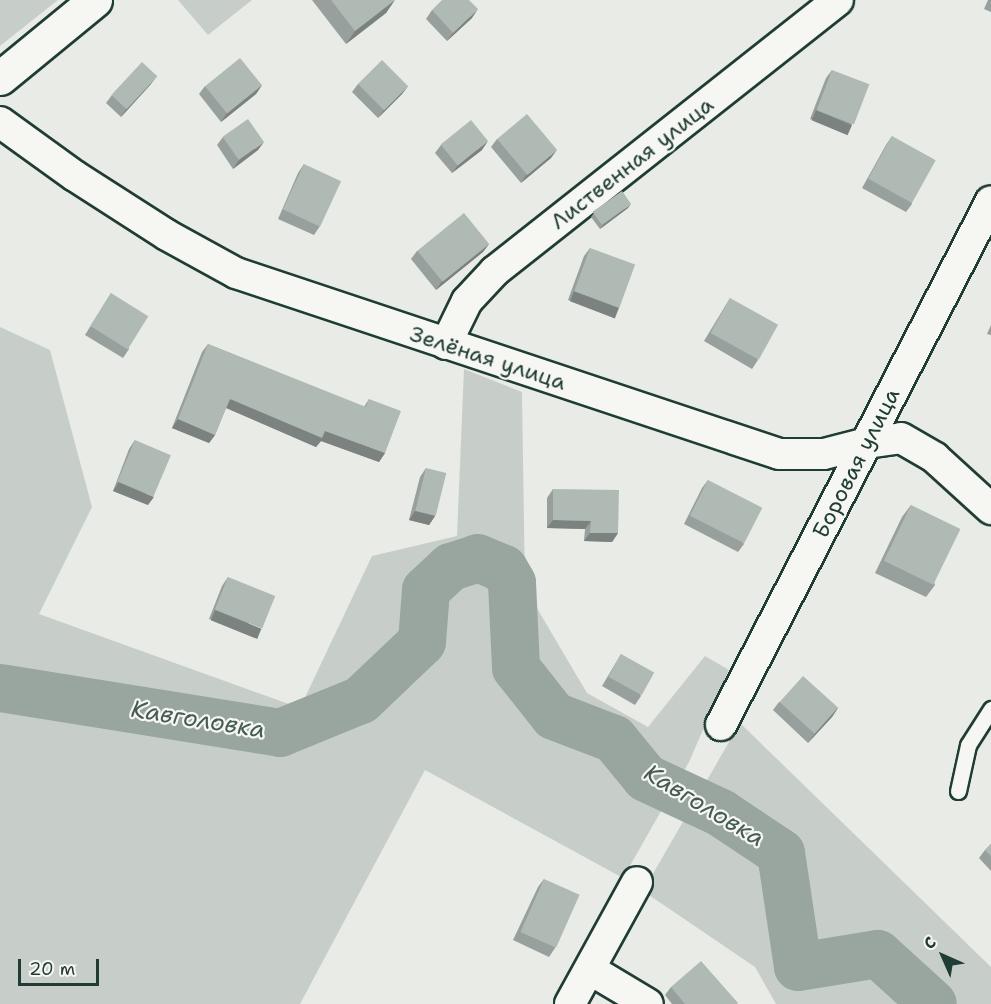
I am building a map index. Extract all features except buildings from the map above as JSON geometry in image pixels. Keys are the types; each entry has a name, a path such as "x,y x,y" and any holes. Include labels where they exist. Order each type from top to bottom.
{"main road":[{"path":"0,78 95,0"}],"street":[{"name":"Лиственная улица","path":"446,344 467,301 495,272 838,0"},
{"name":"Зелёная улица","path":"0,122 75,176 167,235 236,273 779,454 824,454 867,442 901,438 935,458 991,509"},
{"name":"Боровая улица","path":"721,725 991,201"},
{"path":"570,1004 591,970 637,882"},
{"path":"591,970 648,1004"}],"lane":[{"path":"958,791 968,746 991,709"}],"shaded area":[{"path":"0,0 58,0 0,46"},
{"path":"178,0 252,0 208,35"},
{"path":"0,327 50,350 92,507 39,614 300,708 372,556 457,536 464,369 522,392 525,588 587,693 648,727 705,656 729,670 689,762 623,878 425,770 300,1004 0,1004"},
{"path":"740,723 991,967 991,1004 776,1004 755,967 643,891"}],"waterway":[{"name":"Кавголовка","path":"0,688 280,733 361,700 422,642 426,590 451,567 478,558 504,569 512,583 516,668 554,716 614,739 646,778 721,813 781,853 798,967 878,954 933,1004"}]}
